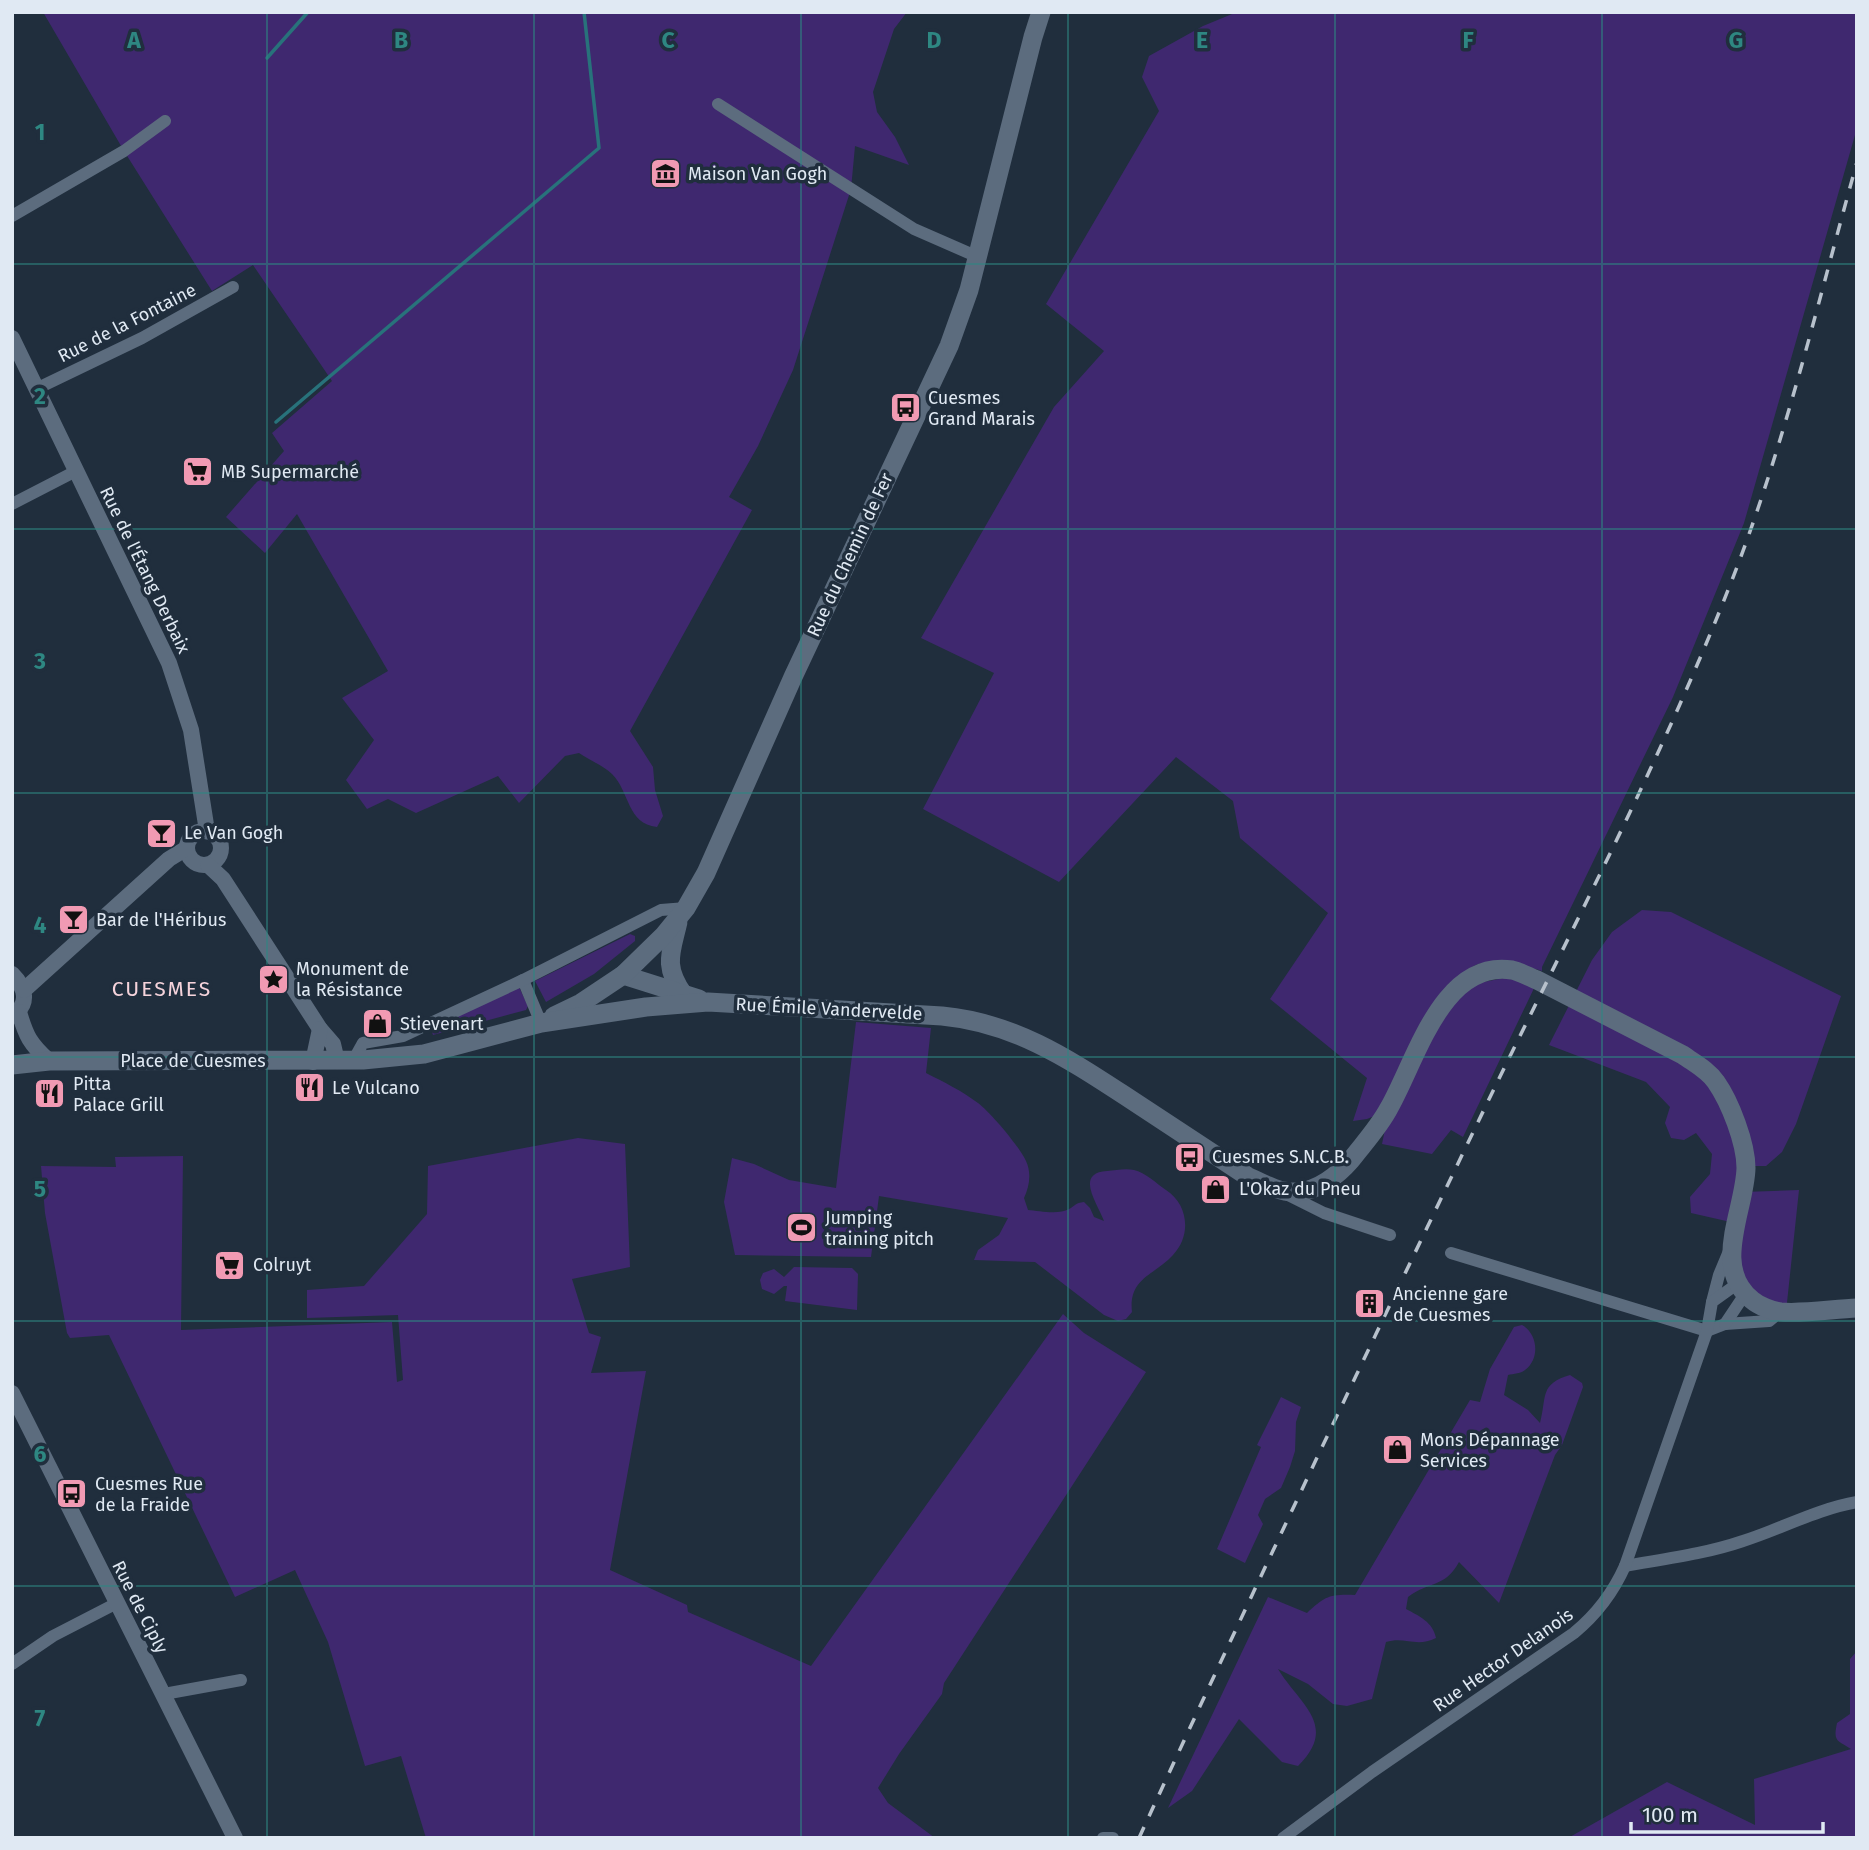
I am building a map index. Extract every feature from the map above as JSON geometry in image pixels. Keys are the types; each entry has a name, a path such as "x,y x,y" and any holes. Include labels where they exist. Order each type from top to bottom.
{"main road":[{"name":"Rue du Chemin de Fer","path":"541,1023 581,1003 623,975 682,913 706,873 793,677 949,346 969,290 1041,12"},
{"path":"682,913 669,963 673,978 682,994"},
{"name":"Rue Émile Vandervelde","path":"345,1061 424,1054 541,1023 646,1007 708,1002 970,1018 998,1026 1063,1056 1247,1176 1294,1193 1304,1192 1331,1179 1347,1164 1389,1109 1426,1032 1442,1005 1457,988 1475,975 1513,970 1683,1055 1703,1068 1716,1081 1743,1143 1746,1166 1731,1248 1741,1289"},
{"path":"623,975 708,1002"},
{"path":"623,975 632,996 646,1007"},
{"name":"Place de Cuesmes","path":"12,1065 49,1061 345,1061"},
{"path":"1741,1289 1757,1304 1780,1312 1857,1308"}],"street":[{"path":"718,104 914,229 978,257"},
{"path":"12,216 124,151 165,121"},
{"name":"Rue de la Fontaine","path":"36,389 142,338 233,287"},
{"name":"Rue de l'Étang Derbaix","path":"12,338 116,548 173,673 191,730 207,831"},
{"path":"12,504 76,471"},
{"path":"49,1061 27,1037 14,1015 25,999 16,979 169,859 187,848 193,835 207,831 219,839 221,851 213,861 196,863 187,848"},
{"path":"213,861 320,1029 345,1061 363,1043 403,1036 523,980 661,910 682,913"},
{"path":"523,980 541,1023"},
{"path":"313,1062 320,1029"},
{"name":"Rue Émile Vandervelde","path":"1280,1190 1324,1213 1390,1236"},
{"name":"Rue Hector Delanois","path":"1283,1838 1372,1772 1574,1633 1587,1623 1614,1590 1625,1566 1706,1331 1719,1275 1731,1248"},
{"path":"1451,1253 1706,1331 1726,1324 1769,1321 1780,1312"},
{"path":"1712,1302 1741,1289"},
{"path":"1726,1324 1741,1289"},
{"name":"Rue de Ciply","path":"12,1393 234,1838"},
{"path":"1625,1566 1723,1547 1857,1502"},
{"path":"12,1664 53,1636 117,1603"},
{"path":"164,1694 242,1680"},
{"path":"1103,1838 1112,1838"}],"shaded area":[{"path":"43,12 907,12 894,29 873,92 877,112 895,137 909,165 855,146 851,189 793,370 758,446 729,497 752,510 630,731 653,767 655,790 663,816 657,827 647,825 634,814 612,774 579,753 565,756 519,803 498,776 416,813 388,799 367,809 346,780 374,740 342,698 388,671 297,514 265,553 226,517 284,451 272,433 332,381 253,265 212,291 124,151"},
{"path":"1237,12 1857,12 1857,128 1744,523 1673,697 1542,971 1505,963 1477,964 1465,975 1458,987 1504,978 1536,984 1463,1137 1451,1130 1432,1154 1382,1144 1389,1110 1367,1119 1353,1121 1367,1078 1270,999 1328,913 1240,838 1233,801 1176,757 1059,882 923,809 994,673 921,638 1054,407 1104,351 1046,304 1159,111 1142,77 1149,56 1203,26"},
{"path":"1642,910 1671,912 1841,996 1796,1124 1782,1152 1766,1166 1746,1166 1743,1192 1799,1190 1786,1312 1745,1294 1735,1223 1691,1213 1690,1197 1710,1174 1712,1154 1696,1133 1684,1140 1671,1138 1665,1123 1670,1107 1646,1082 1549,1045 1592,960 1612,932"},
{"path":"630,934 635,936 635,941 594,974 546,1002 535,981"},
{"path":"519,987 528,1006 526,1010 433,1035 431,1029"},
{"path":"856,1022 931,1028 926,1073 978,1103 1017,1147 1029,1171 1024,1198 1028,1210 1060,1212 1084,1202 1094,1217 1104,1221 1090,1183 1097,1173 1121,1169 1142,1173 1173,1196 1183,1211 1183,1238 1173,1255 1138,1284 1132,1301 1132,1312 1126,1319 1118,1321 1104,1315 1035,1262 974,1260 978,1250 999,1235 1008,1218 879,1196 871,1257 735,1255 724,1202 732,1158 754,1164 789,1180 836,1188"},
{"path":"578,1138 625,1144 630,1267 572,1279 589,1333 601,1337 591,1373 646,1371 610,1570 687,1605 688,1612 811,1666 1063,1314 1084,1333 1146,1372 944,1683 942,1694 878,1788 888,1803 935,1838 426,1838 401,1756 365,1766 328,1642 295,1570 235,1597 109,1335 70,1338 67,1333 45,1213 41,1166 116,1167 115,1157 183,1156 181,1330 392,1322 397,1382 403,1380 398,1315 307,1318 307,1290 364,1286 427,1214 428,1166"},
{"name":"Jumping training pitch","path":"794,1267 852,1268 858,1274 857,1310 785,1301 787,1286 774,1294 762,1289 760,1280 763,1273 774,1269 784,1277"},
{"path":"1522,1325 1534,1340 1535,1353 1524,1371 1508,1375 1504,1395 1528,1410 1540,1423 1546,1393 1553,1383 1570,1375 1582,1383 1583,1387 1499,1603 1459,1562 1448,1576 1408,1597 1406,1609 1429,1624 1436,1638 1422,1642 1386,1642 1372,1699 1347,1706 1333,1704 1308,1684 1278,1669 1312,1716 1315,1739 1310,1752 1298,1766 1282,1762 1239,1719 1192,1791 1168,1808 1268,1597 1307,1613 1328,1597 1355,1595 1470,1400 1480,1402 1490,1369 1514,1327"},
{"path":"1281,1397 1301,1407 1296,1422 1295,1451 1281,1488 1265,1499 1258,1515 1263,1524 1245,1563 1217,1549 1261,1447 1257,1445"},
{"path":"1857,1651 1857,1838 1568,1838 1667,1782 1755,1825 1754,1779 1851,1749 1839,1742 1836,1734 1837,1723 1850,1714 1850,1659"}],"waterway":[{"path":"267,58 308,12"},
{"path":"276,422 599,148 584,12"}],"railway":[{"path":"1139,1838 1359,1370 1621,832 1682,700 1737,567 1772,467 1857,162"}],"place":[{"name":"Maison Van Gogh","path":"665,174"},
{"name":"Cuesmes Grand Marais","path":"905,408"},
{"name":"MB Supermarché","path":"198,472"},
{"name":"Le Van Gogh","path":"161,833"},
{"name":"Bar de l'Héribus","path":"73,920"},
{"name":"Monument de la Résistance","path":"273,979"},
{"name":"Stievenart","path":"377,1024"},
{"name":"Le Vulcano","path":"309,1088"},
{"name":"Pitta Palace Grill","path":"50,1094"},
{"name":"Cuesmes S.N.C.B.","path":"1189,1157"},
{"name":"L'Okaz du Pneu","path":"1216,1189"},
{"name":"Jumping training pitch","path":"802,1228"},
{"name":"Colruyt","path":"230,1265"},
{"name":"Ancienne gare de Cuesmes","path":"1370,1304"},
{"name":"Mons Dépannage Services","path":"1397,1450"},
{"name":"Cuesmes Rue de la Fraide","path":"72,1494"}],"district":[{"name":"CUESMES","path":"162,989"}]}
